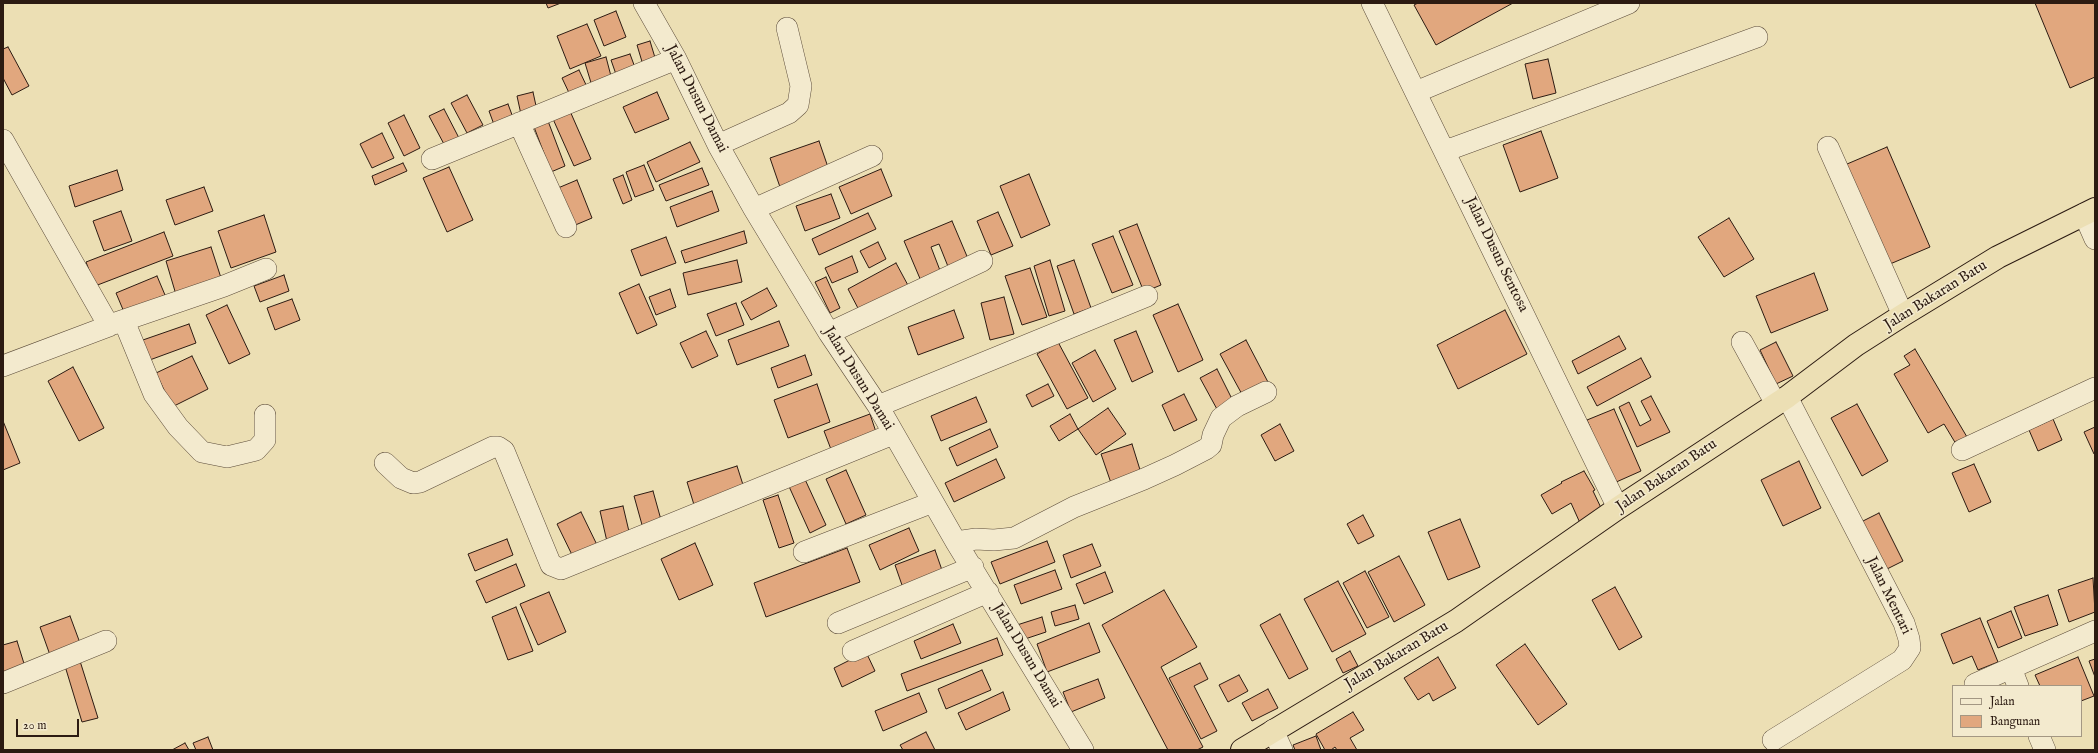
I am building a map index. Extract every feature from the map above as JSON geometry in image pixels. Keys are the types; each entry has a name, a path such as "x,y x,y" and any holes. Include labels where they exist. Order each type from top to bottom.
{"highway":[{"name":"Jalan Bakaran Batu","path":"1242,750 1456,621 1618,508 1782,400 1856,345 1903,315 1998,257 2089,212"}],"street":[{"name":"Jalan Dusun Damai","path":"644,3 676,59 718,145 754,209 829,333 878,406 956,542 973,567 1083,750"},
{"name":"Jalan Dusun Sentosa","path":"1372,3 1618,508"},
{"path":"1416,92 1630,3"},
{"path":"718,145 789,113 798,105 801,86 787,28"},
{"path":"1445,151 1757,37"},
{"path":"432,158 676,59"},
{"path":"519,123 566,226"},
{"path":"3,140 116,323 154,394 178,427 202,452 227,457 256,450 265,440 265,415"},
{"path":"1828,147 1903,315"},
{"path":"754,209 872,156"},
{"path":"2089,212 2095,239"},
{"path":"829,333 982,261"},
{"path":"3,366 116,323 224,286 266,269"},
{"path":"878,406 1147,296"},
{"name":"Jalan Mentari","path":"1742,342 1782,400 1904,623 1910,643 1908,652 1902,660 1773,740"},
{"path":"1962,450 2095,388"},
{"path":"956,542 976,539 994,540 1014,538 1074,507 1163,470 1206,449 1210,445 1221,418 1237,406 1266,392"},
{"path":"385,463 401,478 413,484 492,447 498,447 504,451 551,564 561,569 893,434"},
{"path":"804,552 933,502"},
{"path":"838,623 973,567"},
{"path":"853,651 988,592"},
{"path":"1975,684 2015,677 2095,631"},
{"path":"3,683 106,641"},
{"path":"1273,730 1282,750"},
{"path":"2039,737 2045,750"}],"building":[{"path":"546,3 561,3 548,8"},
{"path":"1418,3 1513,3 1436,45 1414,5"},
{"path":"2035,3 2095,3 2095,77 2070,88"},
{"path":"616,11 626,37 604,46 594,20"},
{"path":"587,24 601,56 570,69 557,36"},
{"path":"650,41 656,61 643,65 637,45"},
{"path":"8,47 29,86 12,95 3,78 3,49"},
{"path":"630,54 637,73 618,80 611,60"},
{"path":"606,57 612,80 592,86 585,63"},
{"path":"1548,59 1556,93 1533,99 1525,64"},
{"path":"579,70 588,89 571,97 562,78"},
{"path":"533,92 538,115 522,119 517,96"},
{"path":"657,92 669,119 635,133 623,107"},
{"path":"467,95 483,125 467,133 451,103"},
{"path":"508,104 515,123 496,130 489,111"},
{"path":"444,109 459,138 445,146 429,116"},
{"path":"570,111 591,159 574,166 553,119"},
{"path":"404,115 420,148 404,156 388,123"},
{"path":"548,121 565,166 551,172 534,127"},
{"path":"1541,131 1558,178 1520,192 1503,145"},
{"path":"382,133 394,158 372,168 360,144"},
{"path":"819,141 830,173 781,190 770,158"},
{"path":"690,142 700,162 656,182 647,162"},
{"path":"1887,147 1930,247 1883,267 1840,167"},
{"path":"403,163 407,171 375,185 372,176"},
{"path":"644,165 654,190 635,197 626,172"},
{"path":"449,167 473,220 447,232 423,178"},
{"path":"702,168 709,185 666,201 659,185"},
{"path":"881,169 892,196 851,214 839,187"},
{"path":"117,170 123,190 75,207 69,186"},
{"path":"1029,174 1050,225 1021,238 1000,186"},
{"path":"623,175 632,200 623,204 613,179"},
{"path":"577,180 592,218 573,226 558,188"},
{"path":"204,187 213,211 175,225 166,200"},
{"path":"712,191 719,211 677,227 670,207"},
{"path":"831,194 840,218 805,231 796,206"},
{"path":"121,211 132,241 104,251 93,221"},
{"path":"998,212 1013,246 991,255 977,221"},
{"path":"868,213 876,229 819,255 812,239"},
{"path":"264,215 276,252 231,268 218,231"},
{"path":"1729,218 1754,259 1724,277 1698,237"},
{"path":"952,221 969,261 949,269 939,244 931,247 941,273 921,281 904,241"},
{"path":"1137,224 1161,285 1144,292 1119,231"},
{"path":"744,231 747,243 685,263 681,251"},
{"path":"164,232 173,256 95,286 86,262"},
{"path":"1113,236 1133,285 1112,293 1092,244"},
{"path":"666,237 676,263 641,276 631,250"},
{"path":"878,242 886,259 869,268 860,251"},
{"path":"211,247 223,284 177,298 166,261"},
{"path":"852,256 858,272 832,283 825,268"},
{"path":"737,260 742,282 688,295 683,273"},
{"path":"1050,260 1065,311 1049,316 1034,266"},
{"path":"1074,260 1091,308 1074,314 1057,266"},
{"path":"896,263 910,289 861,314 848,289"},
{"path":"1030,268 1047,317 1022,325 1005,276"},
{"path":"1814,273 1828,310 1771,333 1756,296"},
{"path":"284,275 289,291 260,302 254,286"},
{"path":"157,276 165,295 124,312 116,293"},
{"path":"826,277 840,308 830,313 815,282"},
{"path":"639,284 657,325 637,334 619,293"},
{"path":"767,288 777,306 751,320 741,302"},
{"path":"670,289 676,307 656,315 649,297"},
{"path":"1004,297 1014,334 990,340 981,303"},
{"path":"292,299 300,320 275,330 267,308"},
{"path":"736,303 744,325 716,336 707,314"},
{"path":"1178,304 1203,360 1178,372 1153,315"},
{"path":"227,305 250,354 229,364 206,315"},
{"path":"954,310 964,338 918,355 908,327"},
{"path":"1505,310 1527,354 1458,389 1437,345"},
{"path":"779,321 789,346 737,365 728,340"},
{"path":"189,324 196,343 147,361 140,341"},
{"path":"706,331 718,356 692,368 680,343"},
{"path":"1136,331 1153,372 1132,382 1114,340"},
{"path":"1619,336 1626,349 1578,374 1572,361"},
{"path":"1246,340 1269,384 1244,398 1220,354"},
{"path":"1058,342 1088,398 1067,409 1037,354"},
{"path":"1776,342 1793,376 1776,384 1760,350"},
{"path":"1915,349 1967,437 1956,444 1944,424 1928,433 1894,374 1910,365 1904,356"},
{"path":"1095,350 1116,389 1093,402 1072,363"},
{"path":"805,355 812,375 778,388 771,368"},
{"path":"192,356 208,389 172,407 156,373"},
{"path":"1641,358 1651,377 1597,406 1587,387"},
{"path":"73,367 104,428 79,441 48,381"},
{"path":"1217,369 1234,403 1218,411 1200,378"},
{"path":"817,384 830,422 788,438 774,400"},
{"path":"1048,384 1054,396 1032,407 1026,395"},
{"path":"1184,394 1197,420 1174,431 1162,405"},
{"path":"1651,396 1670,432 1637,447 1619,407 1629,402 1640,426 1651,420 1641,401"},
{"path":"976,397 987,422 941,441 931,416"},
{"path":"1857,404 1888,461 1862,476 1831,418"},
{"path":"1108,408 1126,434 1096,455 1078,429"},
{"path":"1614,409 1641,471 1614,483 1587,420"},
{"path":"870,414 877,435 832,452 824,431"},
{"path":"1070,414 1078,429 1059,441 1050,426"},
{"path":"2053,419 2062,440 2038,451 2029,430"},
{"path":"3,421 20,463 3,470"},
{"path":"1280,424 1294,451 1275,461 1261,435"},
{"path":"2095,427 2095,454 2094,454 2084,432"},
{"path":"990,429 998,447 957,466 949,448"},
{"path":"1132,444 1141,473 1111,483 1101,454"},
{"path":"996,459 1005,478 954,502 945,483"},
{"path":"1799,461 1821,508 1783,526 1761,480"},
{"path":"1974,464 1991,502 1969,512 1952,473"},
{"path":"737,466 745,491 695,508 687,482"},
{"path":"846,470 866,515 846,524 826,479"},
{"path":"1584,471 1595,490 1593,491 1603,512 1580,523 1571,503 1552,514 1541,495 1562,483 1561,482"},
{"path":"803,475 826,525 810,533 787,482"},
{"path":"653,491 663,527 644,532 634,496"},
{"path":"778,495 794,543 779,548 763,500"},
{"path":"623,506 631,540 608,546 600,511"},
{"path":"581,512 599,549 575,561 557,524"},
{"path":"1879,513 1903,561 1881,572 1857,524"},
{"path":"1363,515 1374,536 1358,544 1347,524"},
{"path":"1460,519 1480,567 1448,580 1428,532"},
{"path":"909,528 919,551 880,570 869,545"},
{"path":"507,539 513,555 475,571 468,554"},
{"path":"1047,541 1055,562 1000,584 991,562"},
{"path":"695,543 713,585 679,600 661,559"},
{"path":"1092,544 1101,566 1071,578 1063,555"},
{"path":"847,548 860,582 766,617 754,583"},
{"path":"935,550 943,573 903,588 895,565"},
{"path":"1399,556 1425,605 1394,622 1368,572"},
{"path":"516,564 525,586 486,603 476,581"},
{"path":"1055,570 1062,589 1021,604 1014,585"},
{"path":"1365,571 1389,617 1367,628 1343,583"},
{"path":"1105,572 1113,592 1084,604 1076,584"},
{"path":"2093,578 2095,612 2069,622 2058,590"},
{"path":"1338,581 1366,634 1332,652 1304,599"},
{"path":"1615,587 1642,637 1619,650 1592,600"},
{"path":"1164,590 1197,647 1161,667 1203,747 1197,750 1168,750 1102,625"},
{"path":"549,592 566,632 538,645 520,604"},
{"path":"2048,595 2058,625 2025,636 2014,607"},
{"path":"1075,605 1079,619 1055,626 1051,612"},
{"path":"516,607 533,651 508,660 492,617"},
{"path":"2011,611 2022,638 1998,648 1987,621"},
{"path":"1280,614 1308,669 1289,679 1260,625"},
{"path":"70,616 80,643 50,655 40,627"},
{"path":"1042,617 1046,632 1022,640 1017,625"},
{"path":"1980,618 1998,662 1978,670 1972,656 1953,664 1941,634"},
{"path":"1089,623 1100,652 1047,672 1037,644"},
{"path":"953,624 961,643 921,659 914,641"},
{"path":"997,638 1003,655 907,691 901,674"},
{"path":"17,641 26,670 3,677 3,645"},
{"path":"1525,644 1567,704 1538,725 1496,665"},
{"path":"1350,651 1358,666 1343,673 1336,659"},
{"path":"866,652 875,671 842,687 834,668"},
{"path":"1438,657 1456,688 1433,701 1429,693 1418,700 1404,678"},
{"path":"2078,657 2094,696 2082,701 2082,685 2040,685 2035,675"},
{"path":"2095,659 2095,677 2089,661"},
{"path":"80,661 98,718 82,722 65,666"},
{"path":"1200,663 1208,679 1194,686 1217,731 1201,739 1169,678"},
{"path":"982,670 991,690 946,709 938,689"},
{"path":"1239,675 1248,691 1228,702 1219,685"},
{"path":"1098,679 1105,698 1071,712 1063,692"},
{"path":"1268,689 1278,708 1252,721 1242,703"},
{"path":"1003,692 1010,710 966,730 958,713"},
{"path":"919,693 927,712 883,731 875,711"},
{"path":"1353,712 1364,730 1350,738 1357,750 1337,750 1335,747 1331,750 1325,750 1316,734"},
{"path":"926,732 935,750 903,750 900,745"},
{"path":"1316,736 1321,750 1295,750 1293,745"},
{"path":"208,737 213,750 196,750 193,743"},
{"path":"185,743 189,750 172,750"}]}
